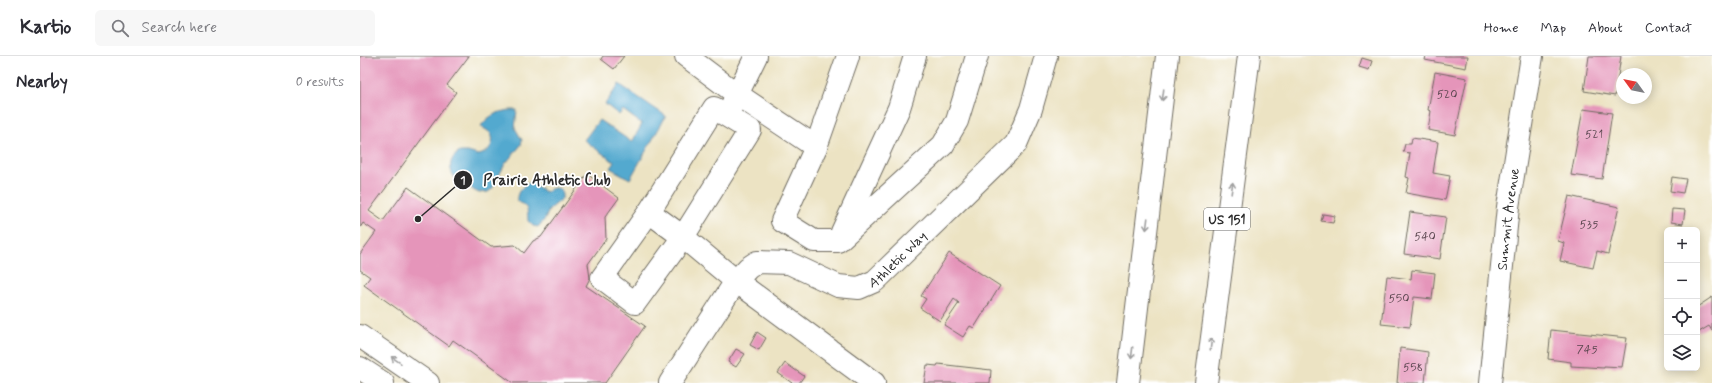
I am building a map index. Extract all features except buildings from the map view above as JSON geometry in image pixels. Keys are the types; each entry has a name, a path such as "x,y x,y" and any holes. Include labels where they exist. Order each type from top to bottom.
{"main road":[{"path":"686,56 738,95 816,147"},
{"path":"727,116 756,56"},
{"path":"848,56 816,147 782,221 814,241 838,241 943,145 957,121 978,56"},
{"path":"838,241 899,108 915,56"},
{"name":"Athletic Way","path":"670,383 736,281 748,268 757,262 788,263 838,286 859,288 875,281 1016,144 1031,109 1046,56"},
{"path":"1128,383 1167,56"},
{"name":"US 151","path":"1206,383 1249,56"},
{"name":"Summit Avenue","path":"1490,383 1508,207 1532,56"},
{"path":"714,108 727,116 750,130 683,237 635,303 602,278 649,212 714,108"},
{"path":"649,212 683,237 736,281 874,383"},
{"path":"360,336 428,383"},
{"path":"360,368 383,383"}],"water":[{"path":"619,84 666,116 630,179 610,168 614,162 584,140 599,120 632,142 642,124 623,110 619,115 605,104"},
{"path":"511,110 517,110 515,128 522,140 521,145 505,164 492,189 488,192 479,193 473,190 467,183 454,177 451,170 452,159 460,152 468,152 478,155 485,153 490,148 492,138 491,134 481,126 487,119 494,115"},
{"path":"529,183 545,192 557,188 562,194 562,199 549,210 545,219 538,227 533,226 528,221 527,209 517,200 517,195 520,190"}],"place":[{"name":"Prairie Athletic Club","path":"418,219"}]}
